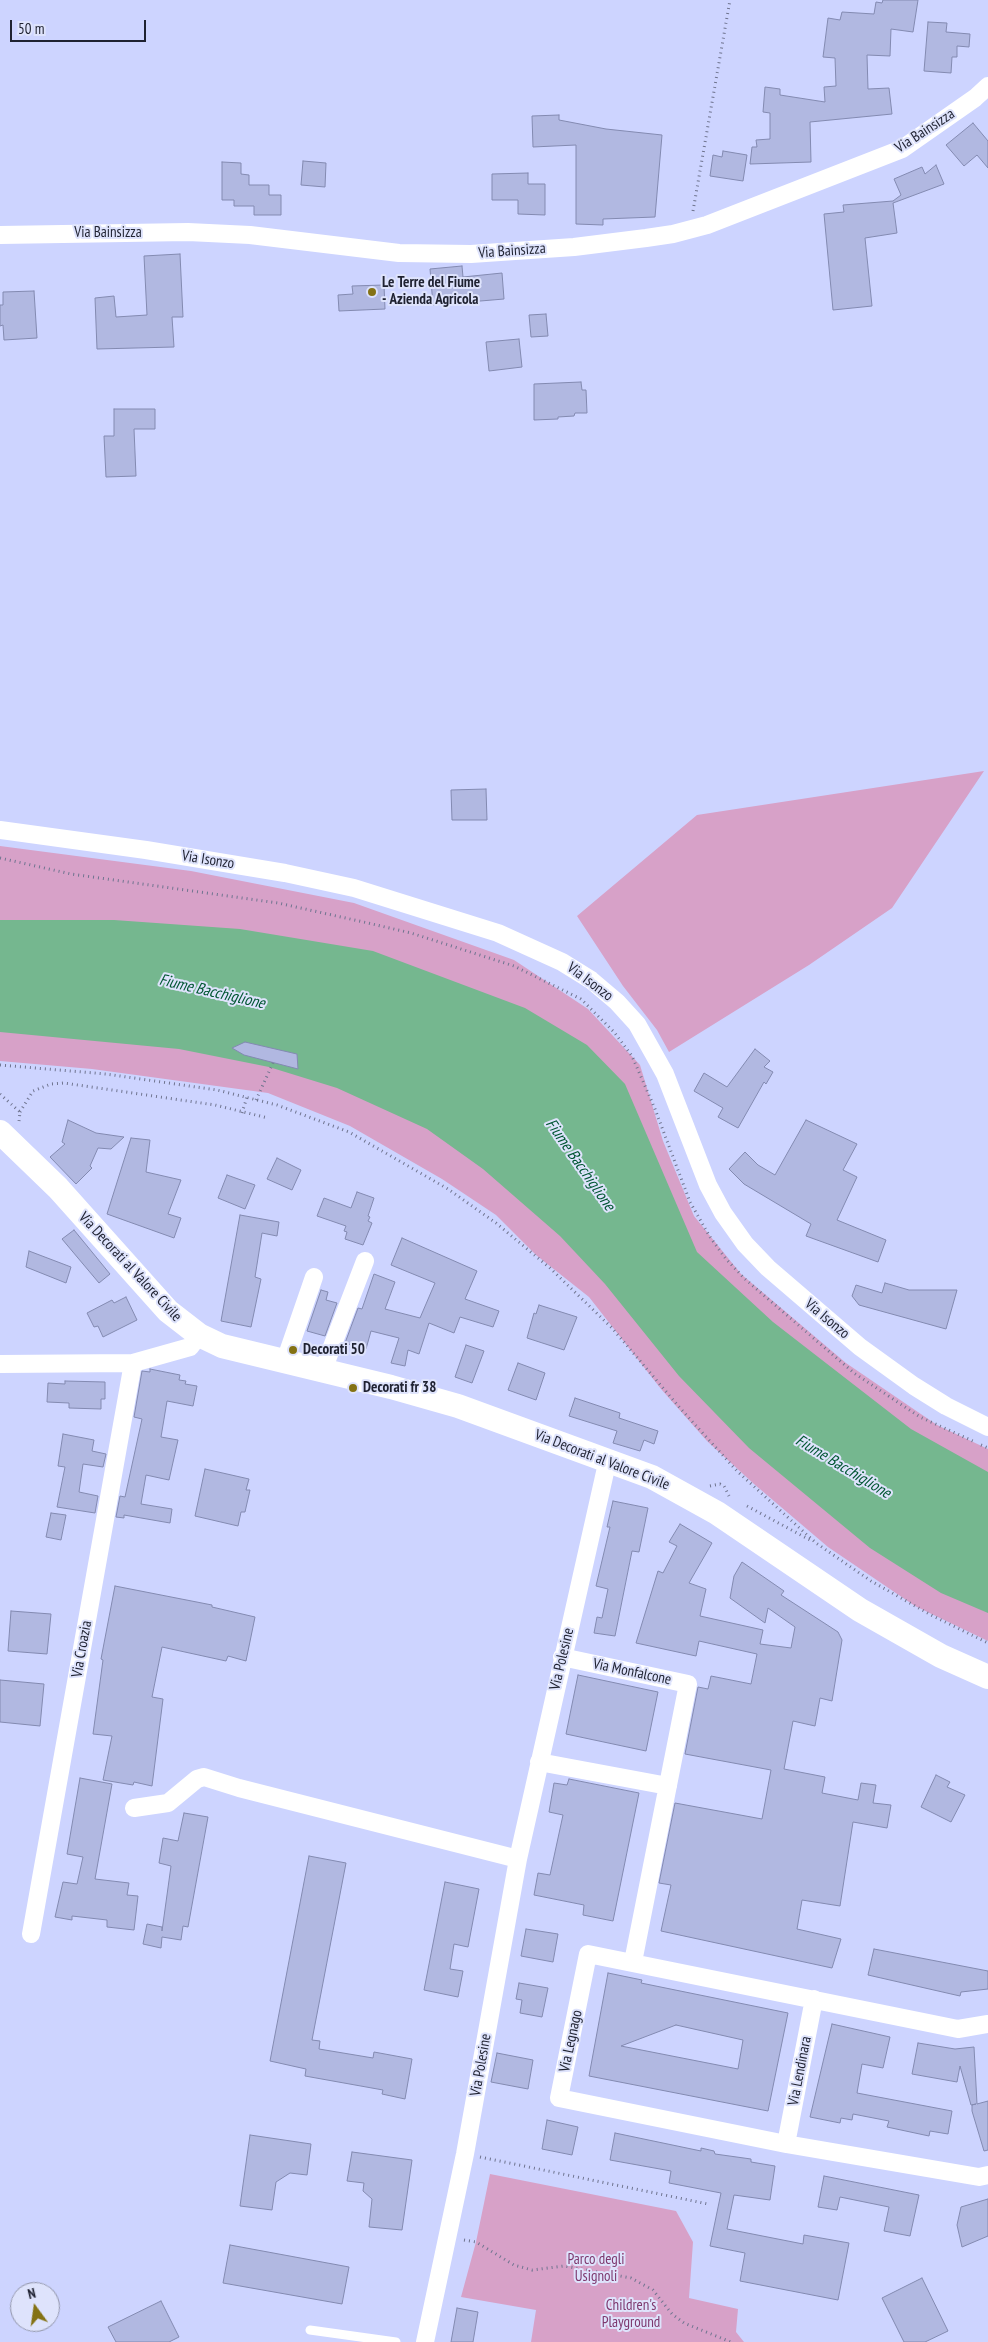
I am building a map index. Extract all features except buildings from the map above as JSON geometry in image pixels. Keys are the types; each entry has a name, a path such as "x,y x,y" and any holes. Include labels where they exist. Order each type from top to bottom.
{"street":[{"name":"Via Bainsizza","path":"0,235 188,232 250,235 399,253 471,254 574,248 664,236 694,229 902,149 975,98 988,86"},
{"name":"Via Isonzo","path":"0,830 267,870 354,888 498,933 562,962 591,980 617,1002 637,1024 665,1074 708,1185 723,1213 745,1244 768,1268 860,1347 922,1391 988,1427"},
{"name":"Via Decorati al Valore Civile","path":"0,1132 58,1188 168,1311 199,1335 222,1346 323,1370 458,1406 652,1476 695,1498 860,1610 941,1656 988,1677"},
{"path":"323,1370 366,1261"},
{"path":"285,1361 314,1277"},
{"path":"0,1364 133,1363 190,1347 199,1335"},
{"name":"Via Croazia","path":"32,1934 133,1363"},
{"name":"Via Polesine","path":"425,2342 446,2236 465,2154 518,1859 608,1459"},
{"name":"Via Monfalcone","path":"562,1657 688,1684 633,1962"},
{"path":"539,1762 668,1786"},
{"path":"134,1808 168,1803 197,1778 204,1777 239,1788 518,1859"},
{"name":"Via Legnago","path":"988,2024 958,2029 588,1954 559,2098 786,2144 979,2178 988,2175"},
{"name":"Via Lendinara","path":"786,2144 814,1999"}],"lane":[{"path":"310,2330 396,2342"}],"path":[{"path":"694,229 692,215 730,0"},
{"path":"0,858 71,874 278,903 411,933 514,966 581,999 614,1032 632,1056 690,1202 710,1237 726,1259 745,1279 854,1373 938,1427 988,1448"},
{"path":"256,1100 273,1062"},
{"path":"0,1065 106,1074 217,1090 277,1105 349,1132 448,1189 496,1223 550,1268 612,1328 737,1471 816,1543 871,1581 931,1615 988,1643"},
{"path":"20,1112 33,1091 51,1084 64,1083 215,1106 268,1118"},
{"path":"242,1113 247,1097"},
{"path":"465,2154 708,2204"},
{"path":"446,2236 476,2242 514,2266 532,2270 564,2266 630,2278 653,2290 672,2314 684,2323 731,2342"}],"green space":[{"path":"984,771 892,908 809,965 669,1052 657,1030 623,986 577,916 697,815"},
{"path":"0,846 191,871 354,903 514,960 588,1009 640,1065 663,1141 694,1216 741,1274 846,1363 937,1425 988,1449 988,1641 915,1606 828,1547 707,1441 661,1389 589,1297 536,1255 496,1215 442,1179 350,1126 268,1093 92,1069 0,1061"},
{"name":"Parco degli Usignoli","path":"490,2174 676,2211 693,2242 689,2298 738,2309 736,2332 744,2342 531,2342 536,2310 461,2297 476,2242"}],"water":[{"name":"Fiume Bacchiglione","path":"0,920 114,920 240,929 373,951 525,1008 587,1045 625,1084 697,1252 773,1322 911,1429 988,1472 988,1613 941,1593 870,1548 749,1448 679,1376 605,1284 560,1236 483,1169 427,1129 337,1088 269,1067 179,1049 0,1032"}],"place":[{"name":"Le Terre del Fiume - Azienda Agricola","path":"372,292"},
{"name":"Decorati 50","path":"293,1350"},
{"name":"Decorati fr 38","path":"353,1388"}],"park label":[{"name":"Children's Playground","path":"631,2314"}]}
